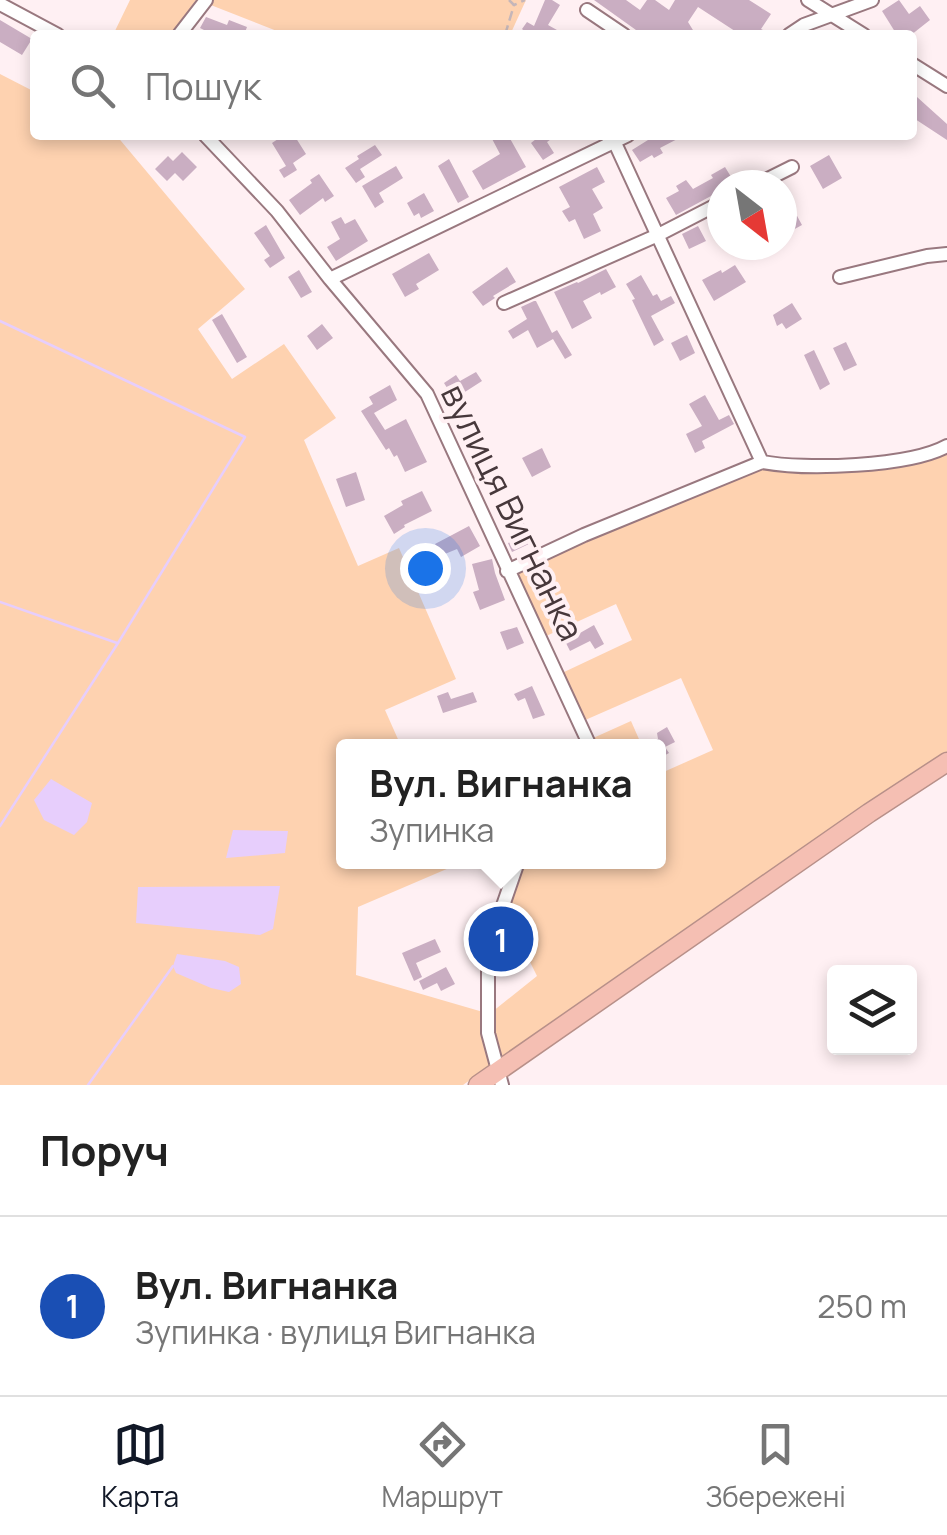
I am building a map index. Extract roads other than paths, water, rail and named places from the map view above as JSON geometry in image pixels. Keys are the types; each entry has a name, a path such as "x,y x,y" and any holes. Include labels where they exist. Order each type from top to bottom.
{"highway":[{"path":"478,1085 500,1078 947,762"}],"street":[{"path":"184,30 206,0"},
{"path":"808,0 856,30"},
{"path":"796,30 872,0"},
{"path":"0,4 49,30"},
{"path":"587,10 617,30"},
{"path":"917,67 947,86"},
{"name":"вулиця Вигнанка","path":"209,140 277,212 427,394 587,739"},
{"path":"330,280 609,140"},
{"path":"611,140 762,462"},
{"path":"786,170 792,167"},
{"path":"504,304 707,210"},
{"path":"840,278 947,254"},
{"path":"508,571 584,535 762,462 788,467 906,460 947,446"},
{"path":"500,1078 488,1033 488,949 516,869"}],"waterway":[{"path":"0,321 245,437 0,826"},
{"path":"0,602 117,643"},
{"path":"88,1085 173,966"}],"place":[{"name":"Вул. Вигнанка","path":"501,939"}]}
